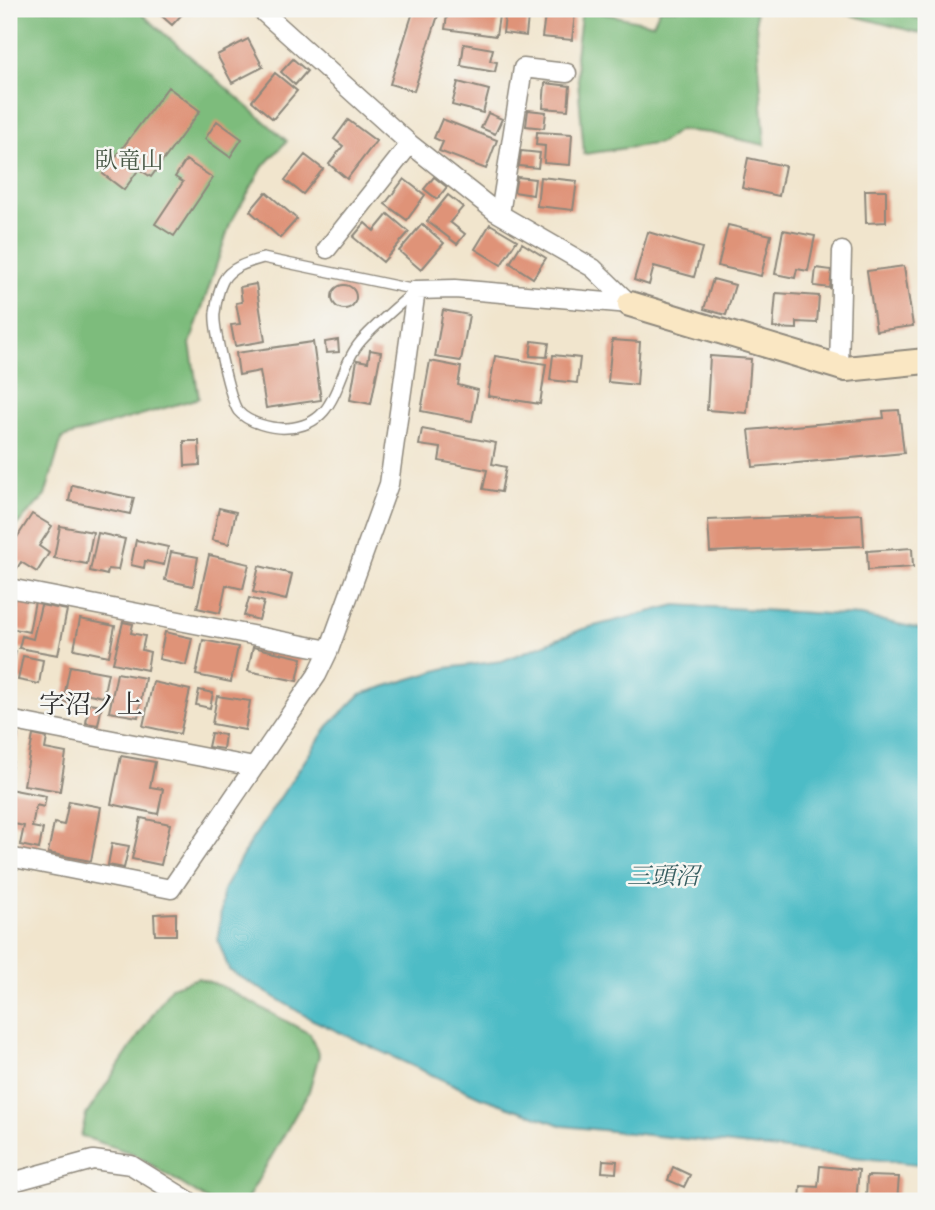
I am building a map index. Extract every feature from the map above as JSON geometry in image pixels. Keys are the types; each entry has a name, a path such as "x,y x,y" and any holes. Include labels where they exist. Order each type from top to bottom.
{"street":[{"path":"260,9 410,144 500,214 593,268 630,304"},
{"path":"500,214 523,68 567,73"},
{"path":"327,248 410,144"},
{"path":"839,367 842,251"},
{"path":"9,857 171,889 317,675 329,650 389,484 416,290 455,289 630,304 846,369 926,361"},
{"path":"9,589 329,650"},
{"path":"9,720 254,767"},
{"path":"9,1183 93,1160 131,1165 189,1201"}],"lane":[{"path":"263,258 416,290 362,341 345,363 335,398 316,420 288,428 257,424 238,411 229,390 214,315 223,280 244,263 263,258"}],"green space":[{"name":"臥竜山","path":"9,9 136,9 287,141 264,165 230,224 190,344 199,398 62,438 45,496 9,533"},
{"path":"582,9 653,24 660,9 755,9 765,145 710,133 679,130 661,143 584,154 576,56"},
{"path":"828,9 890,9 926,21 926,35"},
{"path":"198,978 221,986 310,1034 319,1055 309,1091 246,1201 209,1201 134,1154 81,1136 86,1115 171,987"}],"water":[{"name":"三頭沼","path":"676,605 861,616 926,630 926,1165 564,1126 480,1097 311,1019 229,970 218,940 223,890 249,844 328,726 361,694 446,668 502,661 583,629"}],"building":[{"path":"154,9 187,9 172,25"},
{"path":"414,9 440,9 414,91 390,84"},
{"path":"448,9 500,9 496,36 445,29"},
{"path":"506,9 541,9 540,19 528,17 526,36 503,33"},
{"path":"546,9 575,13 572,40 542,37"},
{"path":"248,39 263,67 232,83 217,55"},
{"path":"464,44 493,49 490,61 497,62 495,72 461,66"},
{"path":"293,59 307,71 295,85 281,72"},
{"path":"275,73 297,91 273,119 252,101"},
{"path":"458,82 489,90 483,113 452,105"},
{"path":"545,83 570,86 568,110 543,108"},
{"path":"168,87 200,111 151,177 139,169 124,190 103,174"},
{"path":"528,110 546,112 544,128 526,126"},
{"path":"488,113 502,119 495,134 481,128"},
{"path":"442,119 497,140 486,169 439,151 443,142 434,138"},
{"path":"348,120 376,141 347,179 329,164 343,146 334,139"},
{"path":"217,121 242,139 230,157 205,139"},
{"path":"537,132 572,134 570,165 544,163 545,146 536,145"},
{"path":"521,151 540,153 538,168 519,166"},
{"path":"305,155 323,169 303,194 285,180"},
{"path":"748,158 785,166 779,196 742,188"},
{"path":"186,160 213,178 174,236 155,224 183,182 175,177"},
{"path":"434,177 447,187 437,199 424,189"},
{"path":"517,177 535,179 533,195 514,192"},
{"path":"540,177 577,181 573,210 537,206"},
{"path":"404,179 425,195 407,220 385,204"},
{"path":"865,190 886,190 886,222 866,223"},
{"path":"266,192 297,219 280,238 250,211"},
{"path":"448,195 463,207 450,222 465,234 457,244 427,221"},
{"path":"388,214 409,232 383,262 353,237 365,223 374,231"},
{"path":"422,224 444,243 421,270 399,251"},
{"path":"490,224 517,240 501,265 475,249"},
{"path":"728,225 771,235 761,276 718,266"},
{"path":"783,230 815,236 808,271 797,269 795,278 775,274"},
{"path":"648,232 702,248 694,277 654,266 649,285 634,280"},
{"path":"522,243 546,258 533,278 510,263"},
{"path":"904,266 913,326 876,331 867,271"},
{"path":"816,268 832,270 830,288 814,286"},
{"path":"713,279 735,285 726,315 704,309"},
{"path":"256,284 265,341 235,346 231,325 240,324 236,303 242,302 240,287"},
{"path":"344,285 353,288 356,297 353,306 344,309 335,306 332,297 335,288"},
{"path":"776,293 819,296 817,323 797,322 797,329 773,328"},
{"path":"443,310 469,315 461,361 435,357"},
{"path":"338,340 339,352 326,353 325,342"},
{"path":"612,340 640,342 637,385 608,382"},
{"path":"532,341 549,343 547,357 530,356"},
{"path":"313,342 321,400 266,408 260,371 239,375 236,353"},
{"path":"370,350 381,352 371,404 350,400 357,360 368,362"},
{"path":"553,355 580,358 577,383 550,380"},
{"path":"495,356 546,364 540,404 488,396"},
{"path":"710,356 751,359 747,413 707,410"},
{"path":"430,361 461,367 458,385 478,390 472,421 421,411"},
{"path":"899,410 904,453 753,467 749,430 884,418 883,411"},
{"path":"422,429 496,443 492,464 506,467 501,492 483,489 487,470 439,461 441,448 419,445"},
{"path":"184,441 199,441 200,465 185,466"},
{"path":"72,485 134,498 130,514 69,501"},
{"path":"219,508 236,512 229,544 212,540"},
{"path":"32,514 52,526 39,546 49,553 37,572 21,562 12,576 9,574 9,550"},
{"path":"862,514 864,546 710,552 708,520"},
{"path":"60,526 93,532 87,564 54,558"},
{"path":"98,533 125,539 118,570 108,569 107,575 90,571"},
{"path":"136,540 168,547 164,565 145,561 144,568 131,565"},
{"path":"912,548 913,567 868,570 867,551"},
{"path":"171,552 198,557 193,586 165,580"},
{"path":"209,555 249,564 243,589 226,585 220,613 197,608"},
{"path":"259,566 292,574 286,600 253,592"},
{"path":"15,597 35,601 29,632 10,628 9,604 13,605"},
{"path":"249,598 264,602 259,620 244,616"},
{"path":"41,605 67,610 58,655 19,648 22,636 33,639"},
{"path":"80,619 115,626 109,656 74,649"},
{"path":"123,622 133,624 131,633 145,636 142,650 150,652 147,670 113,663"},
{"path":"165,632 192,638 186,665 159,659"},
{"path":"203,640 238,647 231,682 196,675"},
{"path":"253,647 302,658 297,681 248,671"},
{"path":"9,650 16,651 10,681 9,681"},
{"path":"23,656 43,660 39,684 18,680"},
{"path":"70,666 108,673 103,697 85,693 83,705 63,702"},
{"path":"117,673 145,678 138,717 109,712"},
{"path":"153,682 190,690 180,734 143,726"},
{"path":"199,690 213,693 210,708 196,705"},
{"path":"217,696 250,701 245,730 212,724"},
{"path":"89,703 102,705 98,725 86,723"},
{"path":"9,733 18,735 11,769 9,769"},
{"path":"211,733 225,735 223,749 208,747"},
{"path":"33,735 47,738 45,749 66,753 60,791 24,785"},
{"path":"121,756 155,762 150,787 163,789 158,814 111,804"},
{"path":"9,789 46,796 44,807 36,805 32,827 43,829 39,849 20,845 24,826 9,823"},
{"path":"69,801 101,807 91,861 48,853 54,823 64,825"},
{"path":"141,818 170,824 161,865 132,859"},
{"path":"112,843 129,846 124,868 108,865"},
{"path":"176,913 176,935 155,935 154,914"},
{"path":"603,1160 617,1161 616,1173 602,1172"},
{"path":"820,1166 859,1170 856,1201 800,1201 801,1186 818,1187"},
{"path":"673,1167 690,1175 684,1187 668,1180"},
{"path":"867,1176 899,1177 897,1201 866,1199"}],"district":[{"name":"字沼ノ上","path":"91,705"}]}
